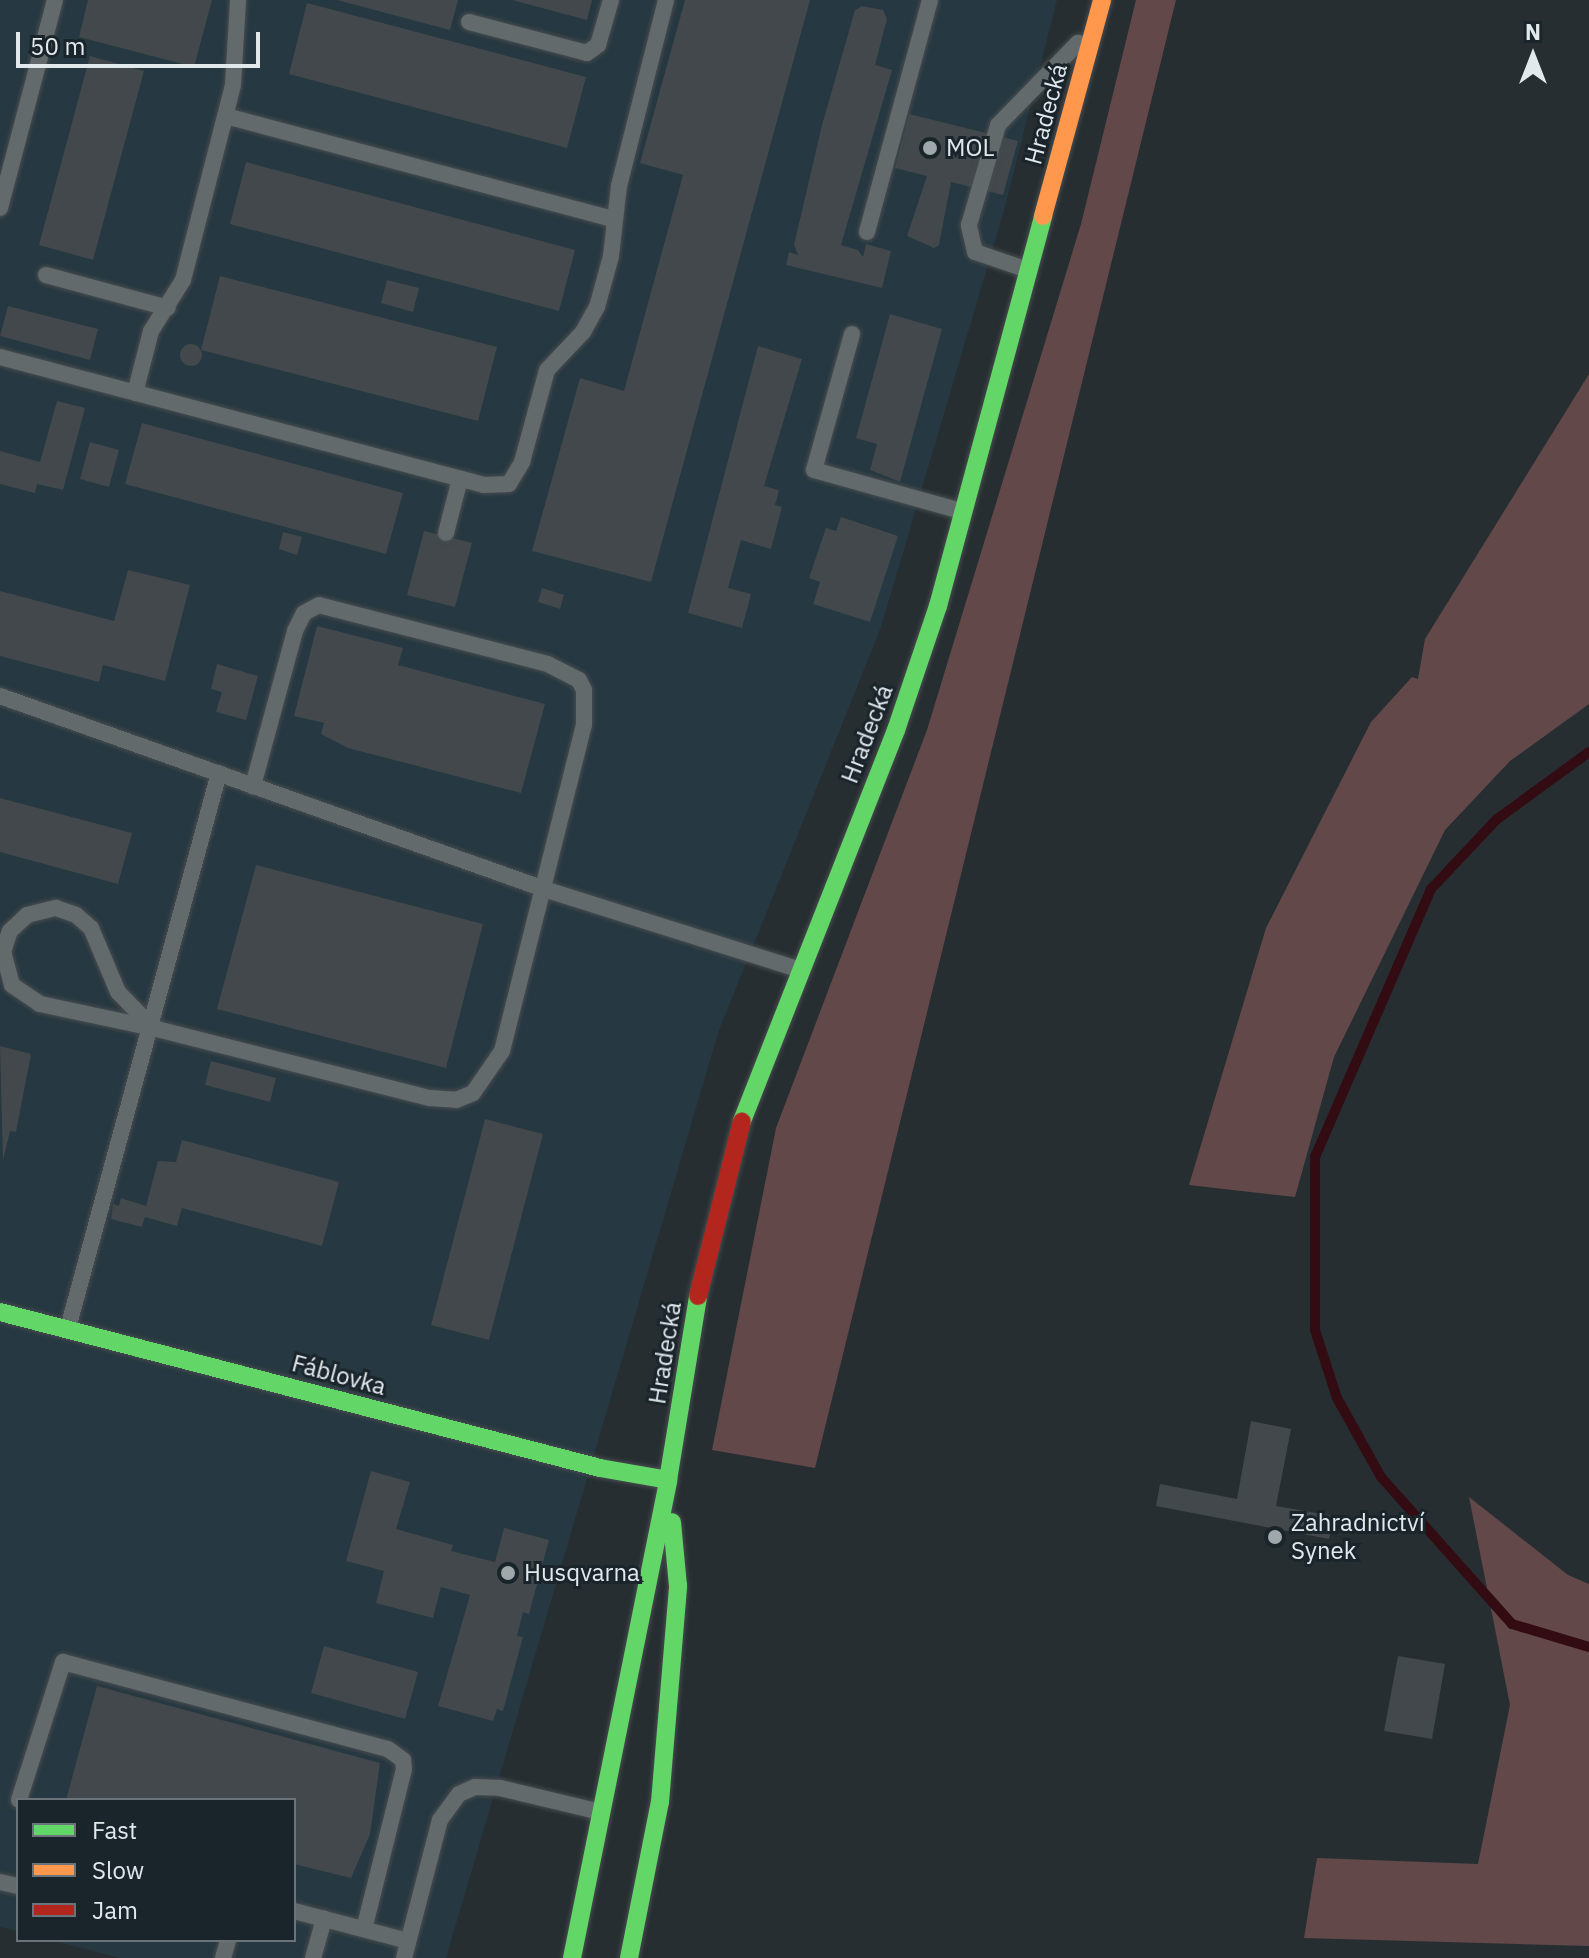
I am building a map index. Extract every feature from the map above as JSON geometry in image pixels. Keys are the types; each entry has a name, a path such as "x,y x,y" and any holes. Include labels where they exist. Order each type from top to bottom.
{"main road":[{"name":"Hradecká","path":"572,1958 604,1813 668,1480 699,1289 734,1147 799,970 896,730 963,511 1102,0"},
{"name":"Fáblovka","path":"0,1312 600,1468 668,1480"},
{"name":"Hradecká","path":"629,1958 660,1802 677,1602 668,1480"}],"lane":[{"path":"0,208 55,0"},
{"path":"135,393 151,331 183,280 226,116 234,73 238,0"},
{"path":"469,22 587,53 598,45 611,0"},
{"path":"0,357 492,487 514,478 547,370 583,332 597,307 614,219 666,0"},
{"path":"867,232 930,0"},
{"path":"1028,270 987,260 969,239 988,154 998,125 1096,24"},
{"path":"226,116 614,219"},
{"path":"46,275 168,308"},
{"path":"852,334 814,470 963,511"},
{"path":"446,533 460,479"},
{"path":"153,1028 127,1005 91,928 76,915 56,908 36,910 10,931 3,952 6,974 29,1000 456,1100 473,1093 502,1051 544,889 586,705 579,680 548,664 338,607 311,608 295,631 253,786"},
{"path":"0,696 544,889 799,970"},
{"path":"68,1330 153,1028 219,773"},
{"path":"20,1798 63,1662 388,1749 403,1760 404,1769 364,1929"},
{"path":"404,1958 440,1820 459,1794 475,1787 500,1788 604,1813"},
{"path":"296,1912 408,1941"},
{"path":"313,1958 324,1919"}],"shaded area":[{"path":"0,0 1057,0 1005,207 881,627 718,1033 446,1958 120,1958 59,1942 296,1942 296,1798 16,1798 16,1931 0,1927"},
{"path":"1136,0 1176,0 815,1468 712,1450 776,1128 927,730 1081,224"},
{"path":"1589,374 1589,704 1510,761 1445,830 1334,1057 1295,1197 1189,1185 1266,928 1371,722 1412,677 1418,679 1425,639"},
{"path":"1469,1497 1568,1575 1589,1584 1589,1946 1304,1938 1317,1858 1478,1864 1510,1705"}],"building":[{"path":"88,0 212,0 194,67 79,37"},
{"path":"337,0 458,0 450,30"},
{"path":"512,0 592,0 587,20"},
{"path":"685,0 810,0 651,582 532,551 580,378 624,391 683,175 640,163"},
{"path":"307,3 586,77 567,148 289,74"},
{"path":"862,6 883,10 887,19 875,65 892,70 841,245 858,250 863,257 866,244 891,251 882,288 786,265 789,252 798,255 794,245 822,125 855,10"},
{"path":"90,56 144,71 93,260 39,245"},
{"path":"909,114 1018,141 1003,195 951,182 939,245 934,248 907,236 927,176 895,168"},
{"path":"246,162 575,250 559,311 230,224"},
{"path":"220,276 497,347 478,421 201,350"},
{"path":"387,280 419,288 413,312 381,303"},
{"path":"8,306 98,329 90,360 0,336"},
{"path":"890,314 942,329 900,482 870,470 877,444 856,438"},
{"path":"191,344 199,347 202,355 199,363 191,366 183,363 180,355 183,347"},
{"path":"758,346 802,359 764,486 779,490 775,505 782,507 771,549 741,540 728,588 751,594 742,628 688,613"},
{"path":"57,401 85,408 63,490 37,484 35,493 0,484 0,451 40,462"},
{"path":"142,423 403,493 386,554 125,484"},
{"path":"90,442 119,450 109,487 80,479"},
{"path":"841,517 898,536 870,622 813,604 820,582 809,578 826,528 836,531"},
{"path":"424,531 472,543 455,607 407,595"},
{"path":"283,532 302,537 297,555 279,549"},
{"path":"128,570 190,585 165,681 103,665 99,682 0,656 0,591 114,621"},
{"path":"542,588 564,595 560,609 538,602"},
{"path":"317,626 403,648 398,665 545,704 521,793 348,748 321,734 324,723 294,716"},
{"path":"217,664 258,676 246,720 216,712 222,692 211,689"},
{"path":"0,798 132,833 118,884 0,852"},
{"path":"256,865 483,924 446,1068 217,1009"},
{"path":"0,1046 31,1054 16,1132 10,1131 3,1161"},
{"path":"211,1061 276,1078 270,1102 205,1085"},
{"path":"485,1119 543,1134 489,1340 431,1325"},
{"path":"182,1140 339,1182 322,1246 182,1208 177,1226 145,1217 142,1227 111,1219 113,1204 119,1206 121,1198 146,1206 158,1161 176,1162"},
{"path":"1251,1421 1291,1429 1276,1506 1334,1516 1329,1539 1156,1506 1160,1484 1237,1499"},
{"path":"371,1471 410,1482 396,1529 453,1545 451,1551 495,1562 504,1528 549,1540 529,1614 523,1612 517,1636 523,1637 503,1711 497,1709 493,1721 438,1706 470,1595 441,1587 433,1618 376,1603 384,1571 346,1561"},
{"path":"324,1646 418,1672 405,1719 311,1693"},
{"path":"1398,1656 1445,1664 1432,1739 1384,1731"},
{"path":"97,1686 380,1763 370,1834 351,1878 296,1864 296,1798 67,1798"}],"waterway":[{"path":"1589,752 1497,819 1431,889 1315,1157 1315,1330 1337,1398 1381,1477 1512,1624 1589,1647"}],"traffic: fast":[{"path":"742,1121 896,730 938,606 1043,216"},
{"path":"572,1958 668,1480 698,1296"},
{"path":"0,1312 600,1468 668,1480"},
{"path":"629,1958 660,1802 678,1586 672,1522"}],"traffic: slow":[{"path":"1043,216 1102,0"}],"traffic: jam":[{"path":"698,1296 742,1121"}],"place":[{"name":"MOL","path":"930,148"},
{"name":"Zahradnictví Synek","path":"1275,1537"},
{"name":"Husqvarna","path":"508,1573"}]}
